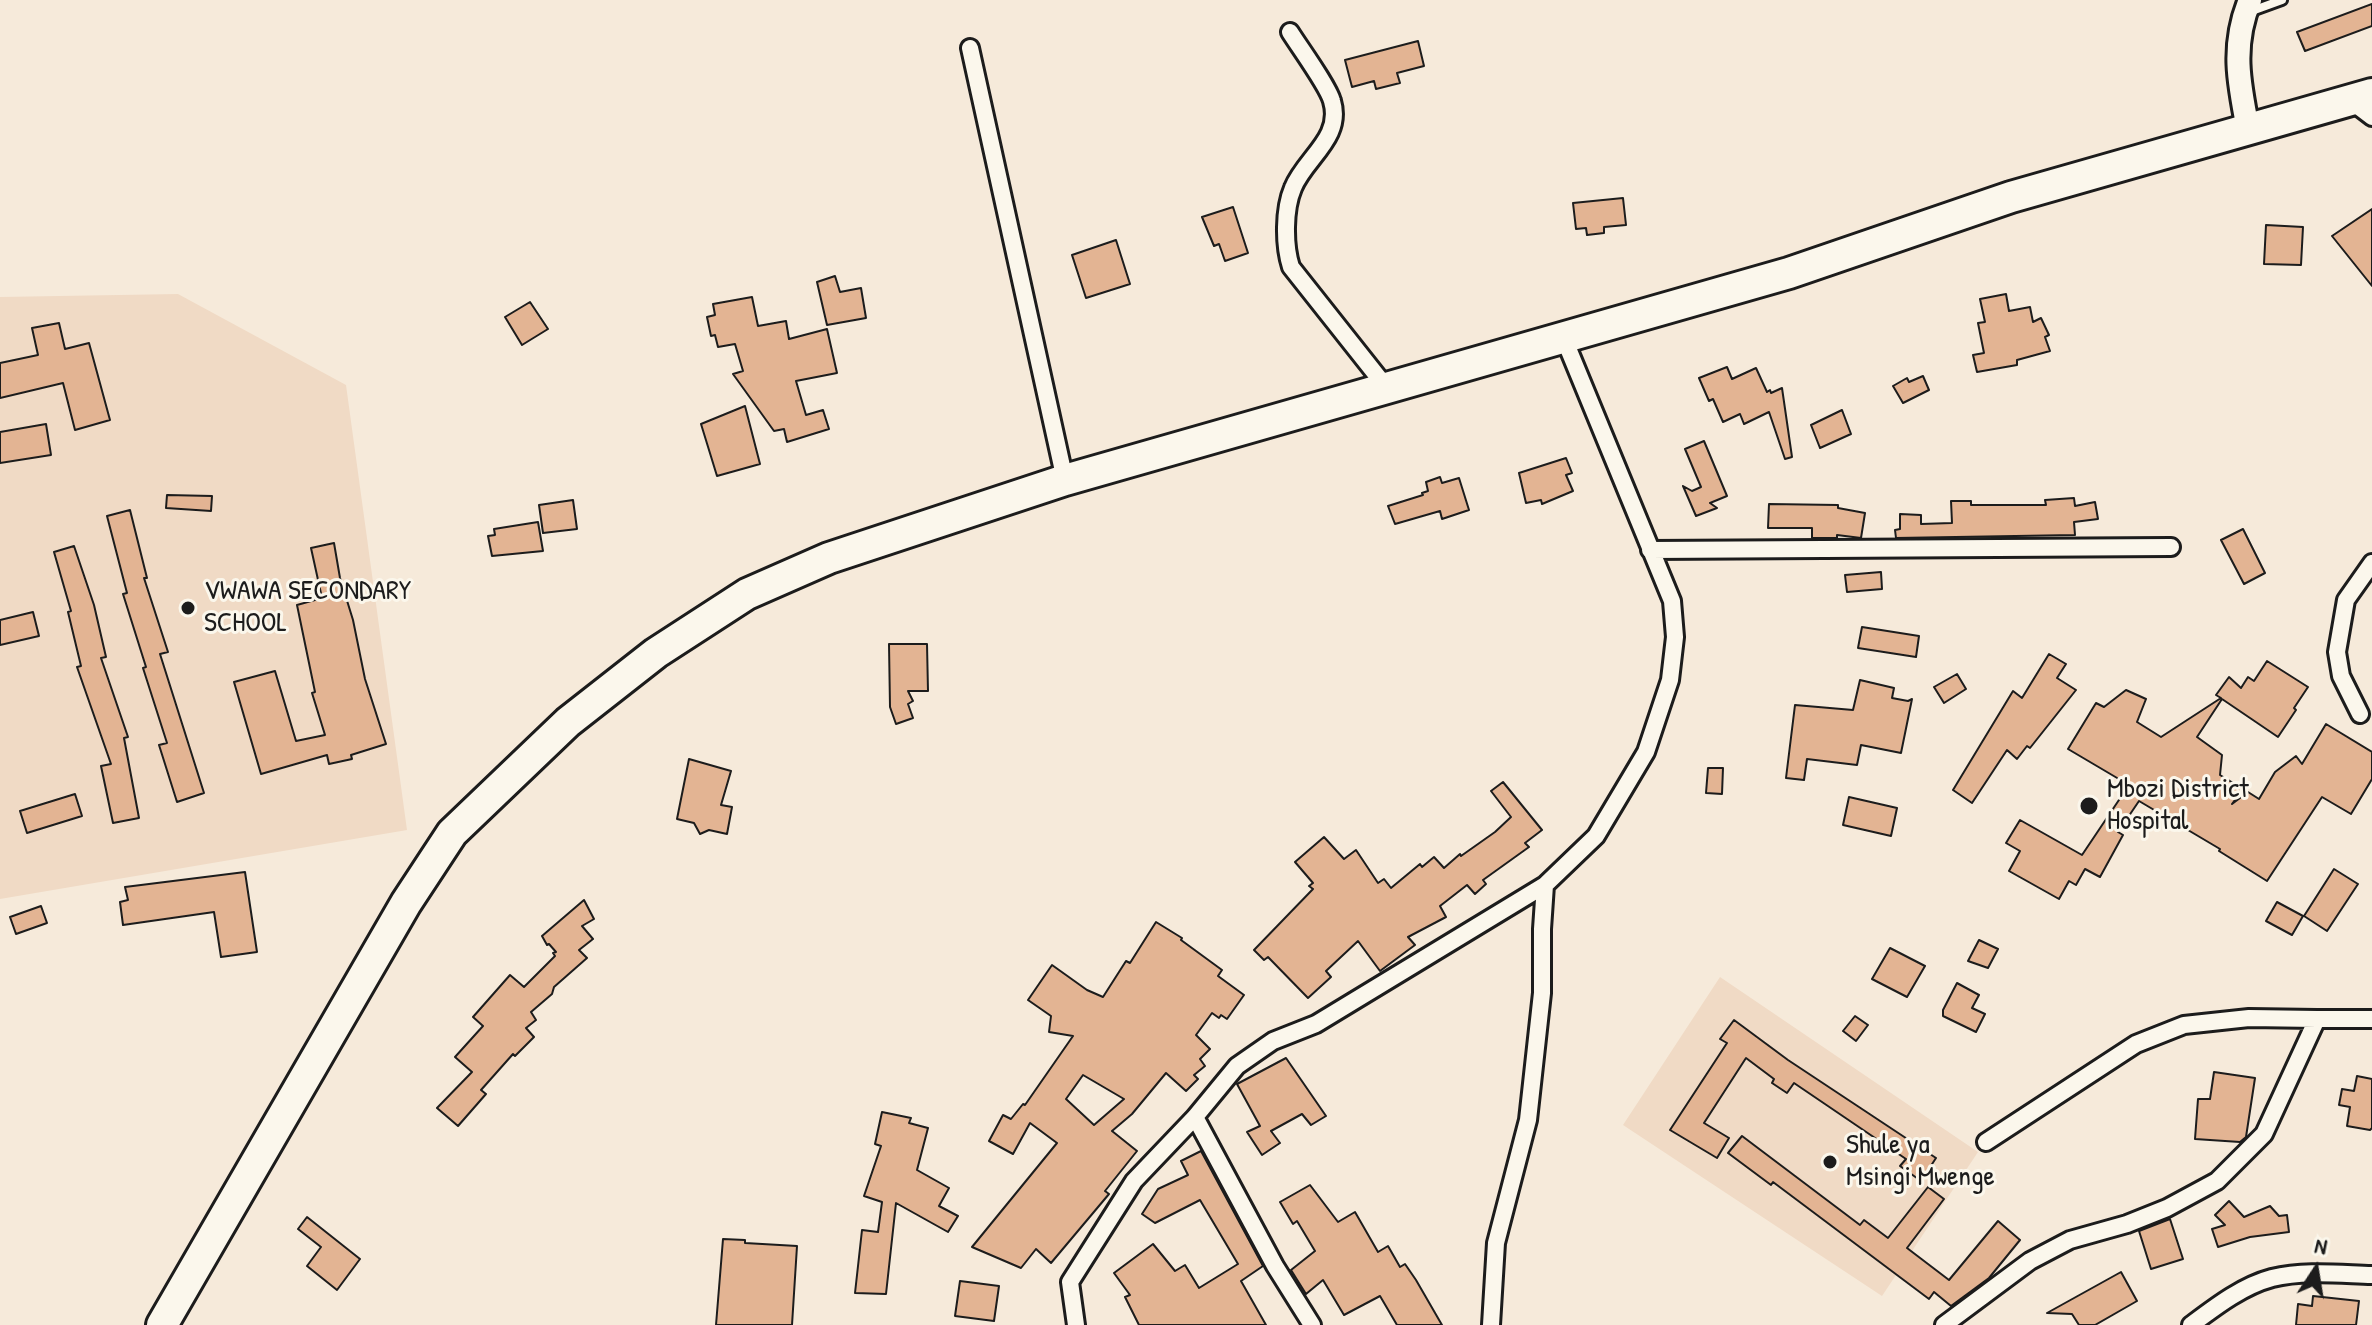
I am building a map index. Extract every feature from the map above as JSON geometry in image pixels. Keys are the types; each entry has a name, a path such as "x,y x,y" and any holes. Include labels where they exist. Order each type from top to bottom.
{"highway":[{"path":"162,1325 406,903 452,833 568,722 656,653 747,594 829,558 1065,480 1789,273 2011,197 2248,129 2365,104"}],"street":[{"path":"2248,7 2236,71 2248,129"},
{"path":"1290,32 1332,100 1334,122 1326,140 1293,187 1285,248 1291,267 1386,387"},
{"path":"970,48 1065,480"},
{"path":"1076,1325 1070,1282 1134,1181 1195,1117 1237,1066 1273,1041 1316,1024 1545,885 1596,836 1646,752 1670,680 1675,637 1672,601 1563,336"},
{"path":"1650,550 2171,547"},
{"path":"2360,714 2341,676 2337,652 2346,600 2372,563"},
{"path":"1491,1325 1496,1243 1528,1120 1542,993 1545,885"},
{"path":"1986,1142 2136,1044 2184,1025 2249,1018 2372,1019"},
{"path":"1944,1325 2030,1261 2070,1240 2127,1224 2167,1208 2217,1181 2264,1134 2317,1019"},
{"path":"1195,1117 1275,1266 1312,1325"},
{"path":"2191,1325 2229,1297 2270,1278 2317,1272 2372,1275"}],"lane":[{"path":"2248,7 2282,0"}],"shaded area":[{"name":"VWAWA SECONDARY SCHOOL","path":"178,294 346,385 407,830 0,899 0,297"},
{"path":"1720,977 1978,1152 1882,1296 1623,1125"}],"building":[{"path":"2372,4 2372,26 2305,51 2297,32"},
{"path":"1418,41 1424,66 1397,73 1400,83 1376,89 1374,81 1352,87 1345,60"},
{"path":"1623,198 1626,225 1604,227 1604,233 1587,235 1586,228 1576,229 1573,203"},
{"path":"1233,207 1248,253 1225,261 1219,244 1214,246 1202,217"},
{"path":"2372,209 2372,286 2332,236"},
{"path":"2266,225 2303,227 2301,265 2264,264"},
{"path":"1116,240 1130,284 1086,298 1072,255"},
{"path":"835,276 840,292 861,288 866,318 827,325 817,282"},
{"path":"2006,294 2009,311 2030,307 2033,322 2041,318 2049,335 2045,337 2050,351 2017,360 2017,365 1977,372 1973,355 1984,353 1978,323 1985,322 1980,299"},
{"path":"752,297 758,326 786,321 789,339 827,329 837,373 796,381 806,415 823,410 829,429 787,442 784,429 774,431 733,374 743,371 735,344 718,347 715,335 711,336 707,317 715,315 713,304"},
{"path":"530,302 548,329 522,345 505,317"},
{"path":"59,323 65,349 89,343 110,420 75,430 63,383 0,398 0,363 38,355 32,328"},
{"path":"1727,367 1732,379 1756,368 1767,392 1782,388 1792,457 1785,459 1769,412 1744,424 1740,414 1723,422 1699,378"},
{"path":"1923,376 1929,390 1903,403 1893,386 1907,378 1909,382"},
{"path":"745,406 760,464 717,476 701,424"},
{"path":"1842,410 1851,434 1820,448 1811,425"},
{"path":"46,424 51,455 0,463 0,432"},
{"path":"1704,441 1727,496 1710,503 1717,508 1696,516 1683,486 1692,491 1701,487 1685,449"},
{"path":"1566,458 1572,473 1566,475 1573,491 1542,504 1541,500 1526,503 1519,473"},
{"path":"1440,477 1442,483 1459,478 1469,510 1442,519 1440,511 1395,524 1388,506 1423,495 1428,491 1426,482"},
{"path":"167,495 212,496 211,511 166,508"},
{"path":"2074,498 2075,506 2095,502 2098,519 2074,522 2075,535 1896,538 1895,530 1900,529 1900,514 1921,515 1921,524 1952,523 1951,501 1971,501 1971,505 2046,505 2045,500"},
{"path":"573,500 577,529 543,533 539,505"},
{"path":"1769,504 1838,505 1838,508 1865,513 1861,538 1837,535 1837,538 1812,538 1812,528 1768,528"},
{"path":"130,510 147,578 144,578 168,652 160,654 204,793 177,802 159,745 167,743 123,594 127,593 107,516"},
{"path":"538,522 543,551 492,556 488,536 495,535 494,529"},
{"path":"2243,529 2265,573 2244,584 2221,540"},
{"path":"334,543 365,679 386,744 351,755 352,759 329,764 327,755 261,774 234,682 275,671 296,741 325,735 312,693 315,692 297,605 322,598 311,548"},
{"path":"74,546 94,605 106,657 101,658 128,737 124,738 139,818 113,823 101,766 111,764 77,667 81,666 68,612 71,611 54,552"},
{"path":"1881,572 1882,589 1847,592 1845,575"},
{"path":"33,612 39,636 0,645 0,620"},
{"path":"1862,627 1919,636 1916,657 1858,648"},
{"path":"889,644 927,644 928,691 908,691 913,701 908,704 913,718 896,724 890,707"},
{"path":"2049,654 2066,664 2057,678 2076,690 2030,748 2027,746 2017,759 2007,750 1972,803 1953,790 2013,691 2022,698"},
{"path":"2267,661 2308,687 2278,737 2222,699 2197,737 2222,755 2220,775 2243,789 2232,804 2248,792 2259,799 2275,772 2296,756 2302,764 2326,724 2372,752 2372,779 2351,814 2322,797 2267,881 2139,801 2118,832 2123,835 2100,877 2085,869 2076,885 2069,881 2059,899 2009,871 2020,851 2006,843 2020,820 2082,855 2129,785 2068,749 2096,703 2104,707 2126,690 2146,699 2137,722 2161,737 2221,698 2216,695 2229,677 2241,688 2248,677 2254,681"},
{"path":"1957,674 1966,689 1944,703 1934,687"},
{"path":"1860,680 1894,688 1892,698 1912,699 1901,753 1861,745 1857,765 1807,759 1804,780 1786,778 1795,705 1853,710"},
{"path":"689,759 731,771 721,805 732,807 727,834 709,830 700,834 694,823 677,819"},
{"path":"1708,768 1723,768 1722,794 1706,793"},
{"path":"1503,782 1542,830 1525,843 1529,847 1483,880 1486,884 1475,894 1467,885 1440,906 1446,917 1408,937 1415,945 1380,971 1358,941 1326,971 1331,977 1308,998 1268,957 1264,960 1254,950 1313,889 1309,886 1313,883 1295,862 1324,837 1344,859 1356,850 1378,883 1384,879 1391,888 1420,864 1422,867 1434,857 1444,868 1511,817 1491,791"},
{"path":"75,794 82,816 27,833 20,811"},
{"path":"1849,797 1897,808 1891,836 1843,825"},
{"path":"2334,869 2358,884 2327,931 2304,916"},
{"path":"245,872 257,952 221,957 214,912 123,925 120,902 128,900 125,887"},
{"path":"584,900 594,919 582,926 593,939 579,950 587,958 531,1012 536,1020 526,1028 534,1037 515,1056 513,1054 481,1090 486,1094 458,1126 437,1108 472,1072 455,1057 483,1026 473,1017 510,975 524,987 555,956 553,953 556,952 542,936"},
{"path":"2277,902 2303,916 2292,935 2266,921"},
{"path":"41,906 47,923 16,934 10,917"},
{"path":"1156,922 1222,970 1218,976 1244,995 1227,1019 1212,1013 1196,1035 1210,1049 1200,1059 1205,1066 1194,1075 1198,1079 1186,1091 1166,1073 1132,1114 1112,1131 1137,1151 1105,1191 1109,1194 1051,1263 1036,1249 1021,1268 972,1247 1057,1143 1030,1123 1013,1154 989,1141 1003,1115 1011,1119 1025,1105 1073,1036 1049,1032 1051,1016 1028,1000 1052,965 1087,990 1103,997 1126,961 1130,963","holes":["1083,1075 1124,1099 1094,1125 1066,1099"]},
{"path":"1979,940 1998,949 1988,968 1968,961"},
{"path":"1890,948 1925,966 1907,997 1872,979"},
{"path":"1957,983 1979,995 1972,1008 1985,1014 1976,1032 1943,1016"},
{"path":"1855,1016 1868,1025 1856,1041 1843,1031"},
{"path":"1734,1020 1788,1060 1936,1158 1921,1181 1900,1166 1906,1159 1794,1083 1787,1093 1746,1058 1704,1123 1729,1138 1717,1158 1670,1130 1727,1043 1720,1039"},
{"path":"1286,1058 1326,1116 1311,1125 1302,1114 1271,1131 1280,1143 1262,1155 1247,1132 1260,1126 1237,1084"},
{"path":"2214,1072 2255,1078 2246,1137 2240,1142 2195,1139 2198,1099 2210,1099"},
{"path":"2357,1076 2372,1079 2370,1130 2347,1126 2350,1107 2339,1105 2342,1089 2354,1091"},
{"path":"882,1112 911,1118 909,1123 928,1128 917,1170 949,1188 939,1206 958,1216 948,1232 896,1203 886,1294 855,1293 862,1230 878,1232 882,1202 864,1196 881,1146 875,1144"},
{"path":"1742,1136 1860,1225 1864,1220 1888,1238 1928,1187 1944,1199 1907,1248 1949,1280 1998,1221 2020,1240 1989,1278 1951,1306 1934,1292 1929,1299 1773,1182 1771,1185 1728,1153"},
{"path":"1201,1151 1263,1266 1241,1281 1266,1325 1139,1325 1125,1297 1130,1295 1114,1273 1153,1244 1175,1271 1185,1265 1199,1288 1238,1264 1200,1200 1155,1223 1142,1214 1158,1189 1188,1175 1181,1161"},
{"path":"1310,1185 1338,1222 1355,1212 1378,1252 1388,1246 1400,1267 1405,1264 1442,1325 1397,1325 1380,1296 1344,1315 1323,1280 1306,1294 1291,1270 1315,1251 1297,1221 1293,1224 1280,1202"},
{"path":"2229,1201 2244,1217 2270,1206 2279,1216 2287,1215 2289,1232 2250,1237 2218,1247 2212,1229 2225,1225 2215,1215"},
{"path":"307,1217 360,1259 337,1290 307,1266 321,1247 298,1229"},
{"path":"2170,1219 2183,1259 2151,1269 2139,1231"},
{"path":"723,1239 797,1246 792,1325 716,1325"},
{"path":"2121,1272 2137,1301 2095,1325 2079,1325 2072,1314 2047,1313"},
{"path":"960,1281 999,1286 994,1321 955,1316"},
{"path":"2313,1296 2359,1301 2356,1325 2296,1325 2298,1304 2312,1306"}],"place":[{"name":"VWAWA SECONDARY SCHOOL","path":"188,608"},
{"name":"Mbozi District Hospital","path":"2089,806"},
{"name":"Shule ya Msingi Mwenge","path":"1830,1162"}]}
